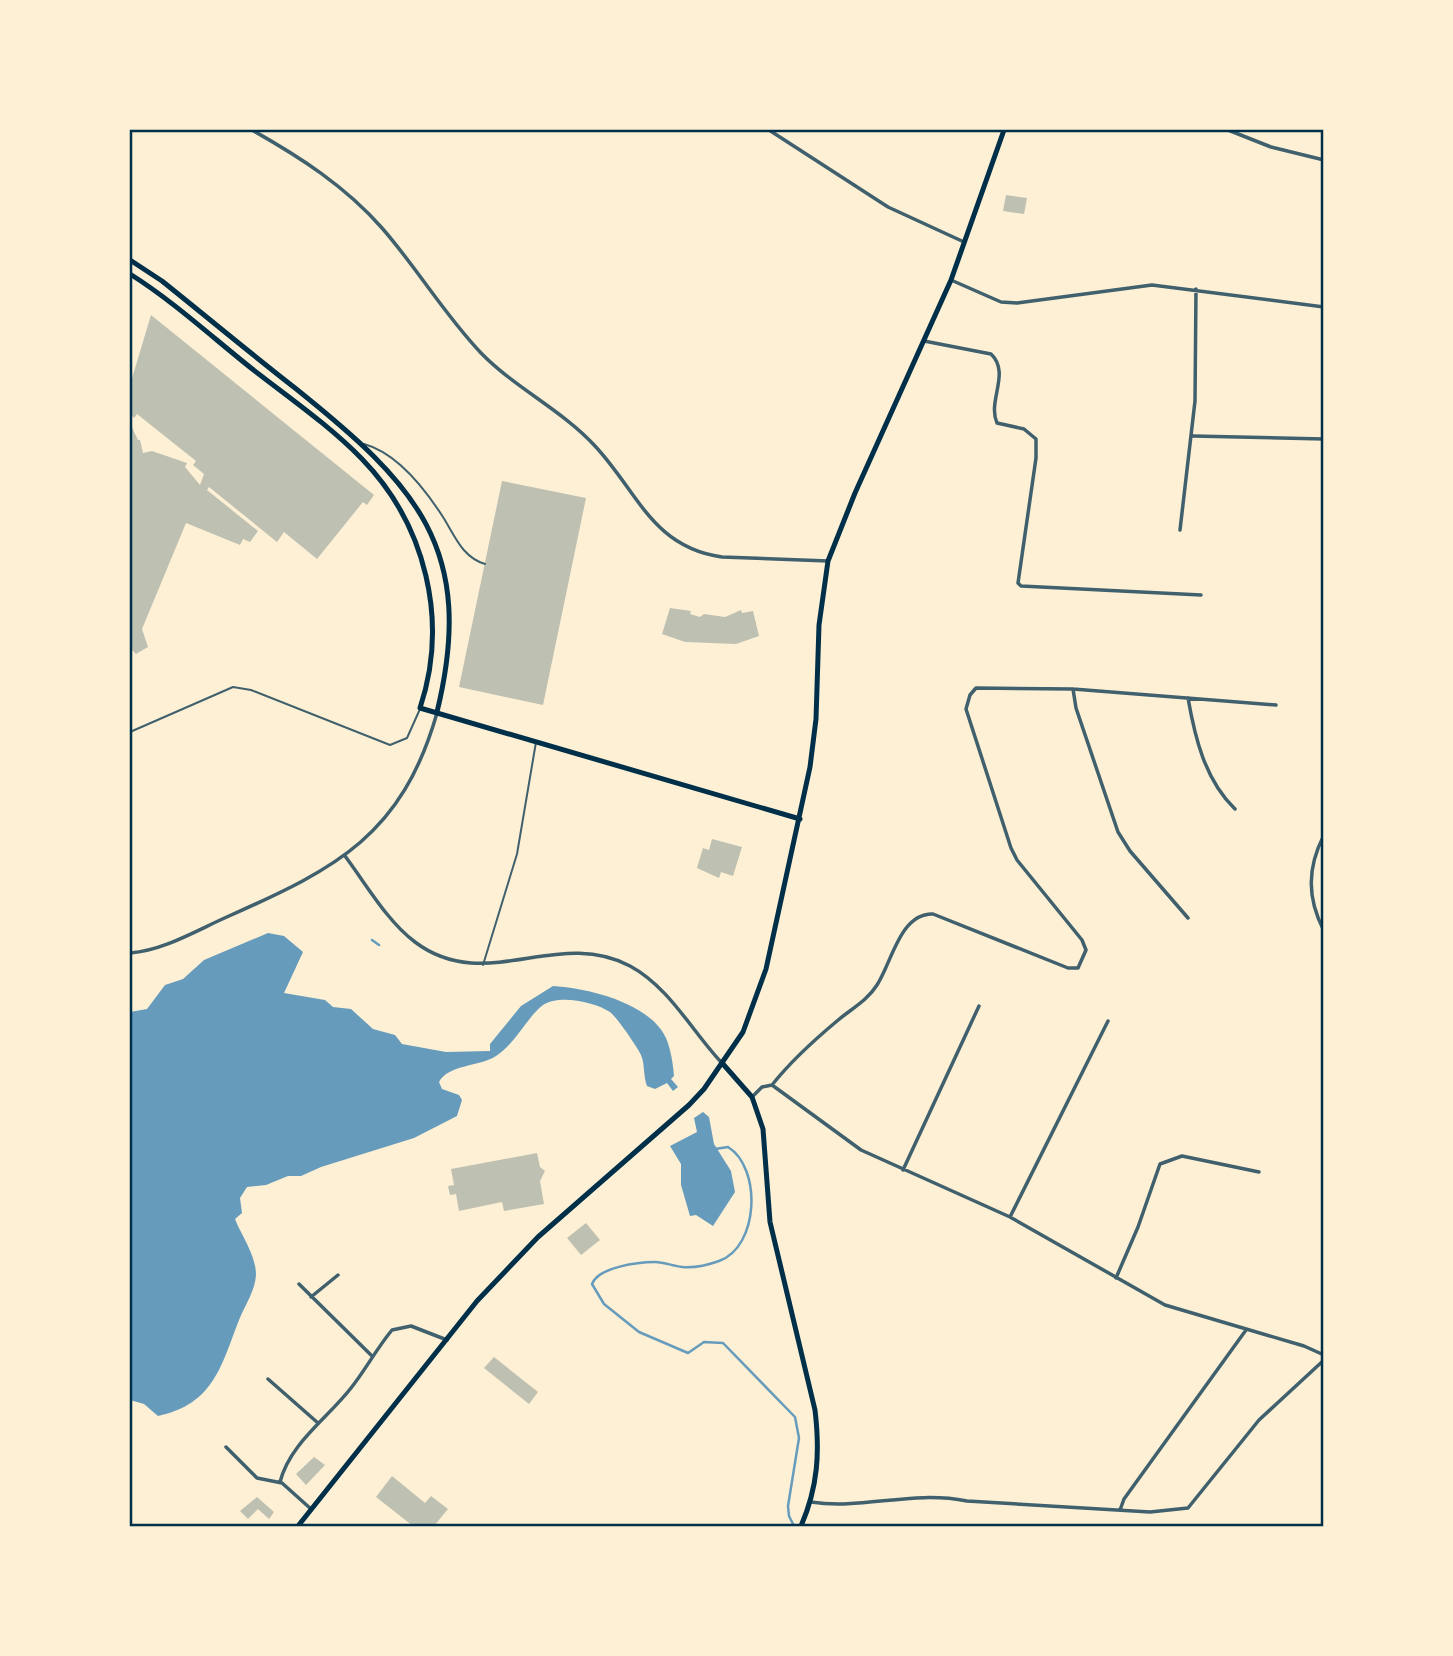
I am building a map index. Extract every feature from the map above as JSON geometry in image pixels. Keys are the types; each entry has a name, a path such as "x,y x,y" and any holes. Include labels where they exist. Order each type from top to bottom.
{"main road":[{"path":"298,1527 477,1301 538,1237 689,1105 723,1063 743,1032 759,994 800,818 816,719 819,625 828,561 849,505 951,280 1004,130"},
{"path":"130,260 162,281 364,444 398,480 418,508 441,567 450,632 446,673 437,712"},
{"path":"130,274 344,442 389,492 408,527 432,593 433,656 420,708 585,758 800,818"},
{"path":"723,1063 752,1097 766,1145 770,1222 815,1410 819,1461 811,1502 801,1525"}],"street":[{"path":"252,130 297,155 363,207 470,341 498,369 589,440 651,520 675,541 706,555 828,561"},
{"path":"769,130 888,207 966,243"},
{"path":"1228,130 1271,147 1324,160"},
{"path":"951,280 1001,302 1017,303 1132,285 1196,289 1324,307"},
{"path":"1180,530 1193,436 1196,289"},
{"path":"922,341 991,354 999,368 994,410 997,423 1024,429 1036,439 1036,458 1018,583 1021,586 1201,595"},
{"path":"1193,436 1324,439"},
{"path":"752,1097 762,1087 772,1085 795,1057 867,998 877,985 910,921 920,914 933,914 1068,968 1078,968 1086,950 1082,940 1017,860 1011,848 966,709 970,695 976,688 1073,689 1276,705"},
{"path":"1073,689 1076,708 1118,832 1130,852 1188,918"},
{"path":"1188,698 1209,774 1219,793 1235,809"},
{"path":"130,953 166,944 279,894 318,875 345,856 383,818 404,790 426,745 437,712"},
{"path":"1324,835 1310,870 1314,912 1324,931"},
{"path":"345,856 397,924 415,943 451,961 483,965 565,952 592,954 619,961 654,984 723,1063"},
{"path":"903,1170 979,1006"},
{"path":"1010,1217 1108,1021"},
{"path":"772,1085 848,1141 903,1170 1010,1217 1165,1305 1304,1346 1324,1357 1259,1420 1188,1508 1173,1512 1120,1510 967,1501 939,1496 838,1504 811,1502"},
{"path":"1116,1278 1138,1227 1160,1164 1182,1156 1259,1172"},
{"path":"311,1297 338,1275"},
{"path":"299,1284 372,1356"},
{"path":"279,1482 287,1462 318,1423 350,1390 392,1330 401,1326 414,1327 447,1340"},
{"path":"1120,1510 1124,1499 1246,1330"},
{"path":"268,1379 318,1423"},
{"path":"226,1447 257,1478 279,1482 312,1509"}],"lane":[{"path":"364,444 380,450 410,476 432,501 466,554 485,564"},
{"path":"130,732 233,687 251,690 390,745 407,738 420,708"},
{"path":"483,965 517,854 536,741"}],"water":[{"path":"268,933 284,936 303,952 284,993 325,1000 333,1007 351,1009 373,1029 395,1035 402,1044 446,1052 490,1051 490,1044 521,1006 553,986 583,990 617,1000 647,1015 658,1026 666,1038 670,1052 674,1076 671,1079 678,1087 673,1091 667,1083 655,1089 647,1086 641,1055 610,1012 595,1005 558,1000 537,1010 510,1044 496,1056 444,1076 439,1082 442,1089 459,1095 462,1100 457,1116 414,1138 321,1167 301,1176 288,1176 266,1185 247,1187 240,1198 242,1213 235,1219 255,1268 252,1292 213,1381 192,1402 158,1416 144,1404 130,1400 130,1012 147,1009 165,985 183,979 204,960"},
{"path":"703,1112 709,1117 714,1144 731,1171 735,1192 713,1226 696,1215 690,1216 681,1185 681,1164 670,1146 697,1132 694,1118"}],"building":[{"path":"1006,195 1027,198 1024,214 1003,211"},
{"path":"151,315 374,495 367,505 363,502 317,559 284,532 277,542 209,487 207,490 258,531 250,542 243,539 240,545 186,523 142,629 148,647 136,654 130,648 130,423 140,440 143,453 152,451 187,463 185,467 200,485 204,474 193,465 196,461 137,414 134,418 130,413 130,385"},
{"path":"502,481 586,498 543,705 459,687"},
{"path":"670,608 691,611 690,614 700,617 704,614 725,617 741,610 742,613 753,611 759,636 736,644 685,642 662,634"},
{"path":"712,839 742,847 733,876 721,872 719,878 697,868 703,848 709,850"},
{"path":"537,1153 540,1167 545,1171 540,1181 544,1204 504,1211 502,1202 459,1211 456,1194 450,1195 448,1186 454,1185 451,1169"},
{"path":"586,1223 600,1240 581,1255 567,1238"},
{"path":"494,1357 538,1392 529,1404 484,1368"},
{"path":"314,1457 325,1465 306,1485 296,1474"},
{"path":"392,1476 425,1503 431,1496 448,1509 434,1526 413,1526 376,1497"},
{"path":"257,1497 274,1512 269,1519 258,1509 248,1519 240,1511"}],"waterway":[{"path":"372,940 379,945"},
{"path":"715,1149 728,1147 739,1157 747,1172 751,1189 748,1224 742,1240 732,1253 719,1261 696,1267 655,1262 620,1267 602,1273 592,1284 604,1304 639,1332 688,1353 704,1342 723,1343 795,1417 799,1438 788,1506 794,1526"}]}
